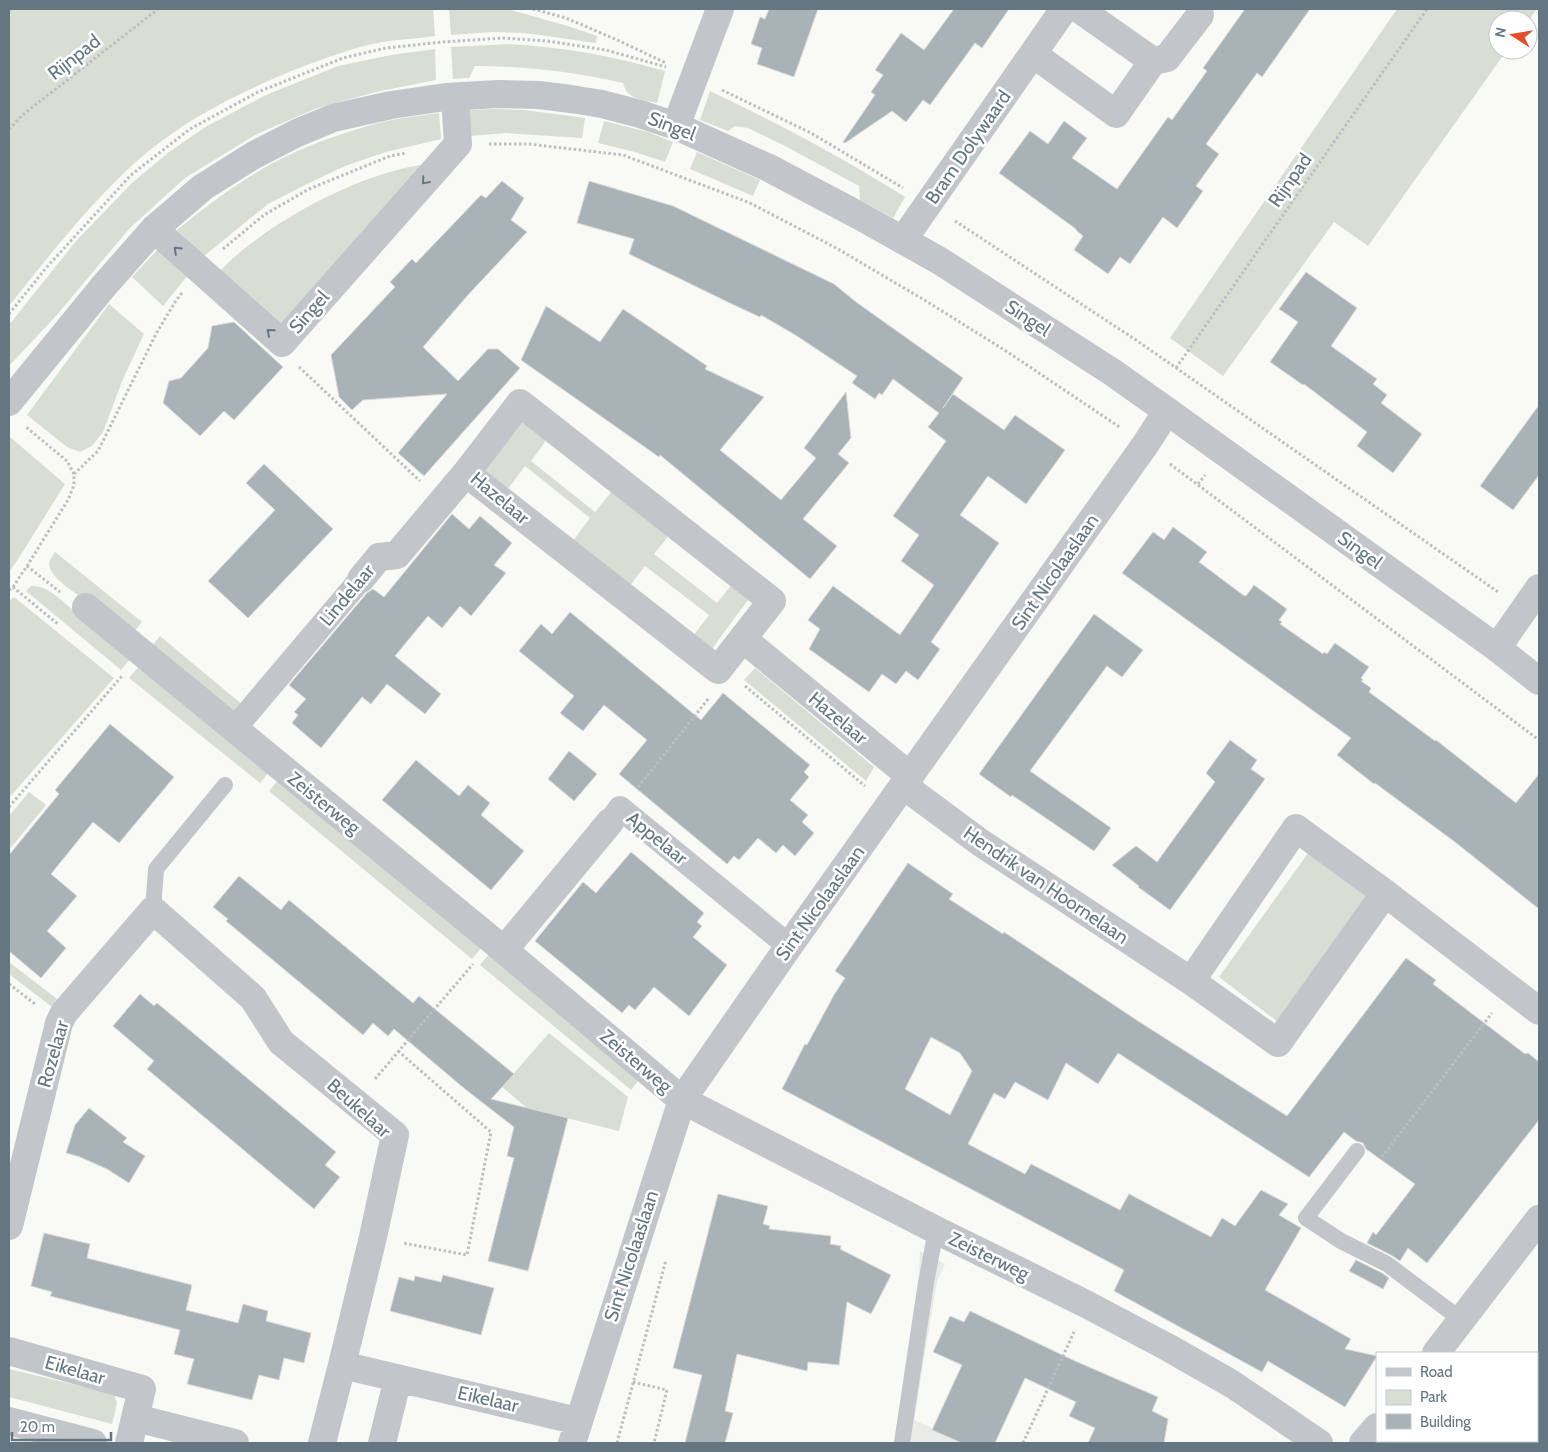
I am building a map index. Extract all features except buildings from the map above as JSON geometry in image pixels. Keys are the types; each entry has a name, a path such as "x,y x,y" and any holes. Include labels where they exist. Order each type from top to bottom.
{"street":[{"path":"676,126 720,9"},
{"name":"Bram Dolywaard","path":"903,240 1064,9"},
{"path":"1079,9 1153,61"},
{"path":"1033,54 1116,114 1153,61 1168,58 1200,15"},
{"name":"Singel","path":"9,402 97,294 154,228 203,188 254,155 297,133 333,118 392,104 455,97 498,94 539,95 602,104 676,126 770,168 940,261 1112,372 1497,648 1539,681"},
{"path":"455,97 458,144"},
{"name":"Singel","path":"154,228 200,271 282,342 458,144"},
{"name":"Hazelaar","path":"520,403 772,601 743,639 718,670 466,472 520,403"},
{"name":"Sint Nicolaaslaan","path":"575,1432 682,1100 789,946 1145,445 1167,411"},
{"name":"Lindelaar","path":"234,729 379,558 397,555 466,472"},
{"path":"1497,648 1539,588"},
{"name":"Zeisterweg","path":"86,608 499,946 682,1100 936,1230 1086,1304 1169,1348 1232,1384 1319,1443"},
{"name":"Hazelaar","path":"743,639 901,790"},
{"name":"Hendrik van Hoornelaan","path":"901,790 1191,980 1278,1043 1385,892"},
{"name":"Appelaar","path":"499,946 615,815 789,946"},
{"path":"1191,980 1296,828 1385,892 1539,1011"},
{"name":"Beukelaar","path":"156,912 253,998 281,1042 395,1135 342,1366"},
{"name":"Rozelaar","path":"9,1226 57,1033 64,1013 156,912"},
{"path":"1437,1352 1537,1227"},
{"name":"Eikelaar","path":"9,1351 142,1389 132,1431 236,1443"},
{"path":"322,1443 342,1366"},
{"name":"Eikelaar","path":"342,1366 398,1378 575,1432"},
{"path":"382,1443 398,1378"},
{"path":"9,1421 93,1443"},
{"path":"1363,1443 1376,1428"}],"lane":[{"path":"156,912 156,869 225,785"},
{"path":"1357,1151 1306,1218 1341,1241 1387,1264 1463,1320"},
{"path":"902,1443 926,1283 936,1230"}],"path":[{"name":"Rijnpad","path":"9,129 25,113 158,9"},
{"path":"533,9 566,18 607,35 695,77 811,134 928,203 1036,273 1176,368 1524,610"},
{"name":"Rijnpad","path":"1176,368 1427,9"},
{"path":"458,144 529,144 622,155 750,203 838,249 1006,350 1145,445 1539,740"},
{"path":"74,474 98,451 156,334 175,302 200,271 227,245 264,215 309,189 390,156 409,153"},
{"path":"282,342 287,356 442,500"},
{"path":"9,590 27,566 68,500 74,485 74,474 67,461 23,424"},
{"path":"27,566 78,606 86,608"},
{"path":"615,815 716,688 718,670 734,677 901,790"},
{"path":"9,807 122,676"},
{"path":"355,1102 398,1051 499,946"},
{"path":"1357,1151 1375,1165 1510,988"},
{"path":"373,1237 467,1255 491,1132 398,1051"},
{"path":"617,1443 667,1256"},
{"path":"1023,1443 1086,1304"},
{"path":"633,1382 667,1390 654,1443"}],"shaded area":[{"path":"920,1251 945,1264 937,1281 914,1420 965,1443 894,1443 919,1275"}],"green space":[{"path":"9,9 433,9 435,36 382,42 361,47 299,68 250,89 181,127 139,159 105,192 62,240 9,306"},
{"path":"449,9 507,9 597,36 596,43 525,33 492,32 451,35"},
{"path":"1397,9 1537,9 1488,10 1488,60 1500,60 1368,246 1334,222 1223,376 1170,338"},
{"path":"509,44 549,47 588,53 665,71 657,103 632,96 625,89 623,83 549,70 475,66 469,78 453,79 451,47"},
{"path":"435,49 436,80 376,92 317,108 257,134 185,178 129,229 56,316 9,366 9,325 76,241 132,183 169,152 207,126 266,95 338,66 391,55"},
{"path":"710,91 809,141 905,197 893,218 860,200 859,186 787,147 748,128 735,126 728,131 700,120"},
{"path":"469,110 525,110 585,118 582,138 506,133 471,136"},
{"path":"439,113 441,139 386,152 345,166 307,184 268,204 204,256 177,230 245,180 274,162 299,150 375,124"},
{"path":"604,121 648,132 673,142 665,162 598,143"},
{"path":"697,152 760,180 753,196 690,169"},
{"path":"420,165 423,172 281,328 217,274 245,248 305,208 328,196 374,177"},
{"path":"158,249 188,275 163,306 132,277"},
{"path":"109,304 144,334 123,379 103,432 92,446 80,452 67,447 27,415"},
{"path":"525,420 548,438 531,461 595,512 613,490 670,534 654,554 717,603 733,583 751,596 711,650 693,636 709,615 645,566 629,587 572,542 590,518 525,466 507,490 484,472"},
{"path":"9,438 65,484 9,572"},
{"path":"55,552 142,622 134,632 87,593 82,598 57,578 49,563"},
{"path":"31,586 41,587 52,593 131,658 121,670 26,591"},
{"path":"14,597 114,678 9,798 9,601"},
{"path":"160,636 244,706 237,716 152,646"},
{"path":"140,665 270,771 260,783 129,678"},
{"path":"755,668 874,767 866,781 744,680"},
{"path":"279,779 482,947 472,959 269,791"},
{"path":"29,792 46,805 9,850 9,816"},
{"path":"1311,849 1376,896 1282,1025 1219,977"},
{"path":"490,953 640,1078 631,1090 480,965"},
{"path":"9,962 57,999 52,1007 9,974"},
{"path":"549,1033 628,1097 619,1131 527,1108 502,1087"},
{"path":"9,1369 114,1394 117,1403 112,1424 9,1397"}]}
